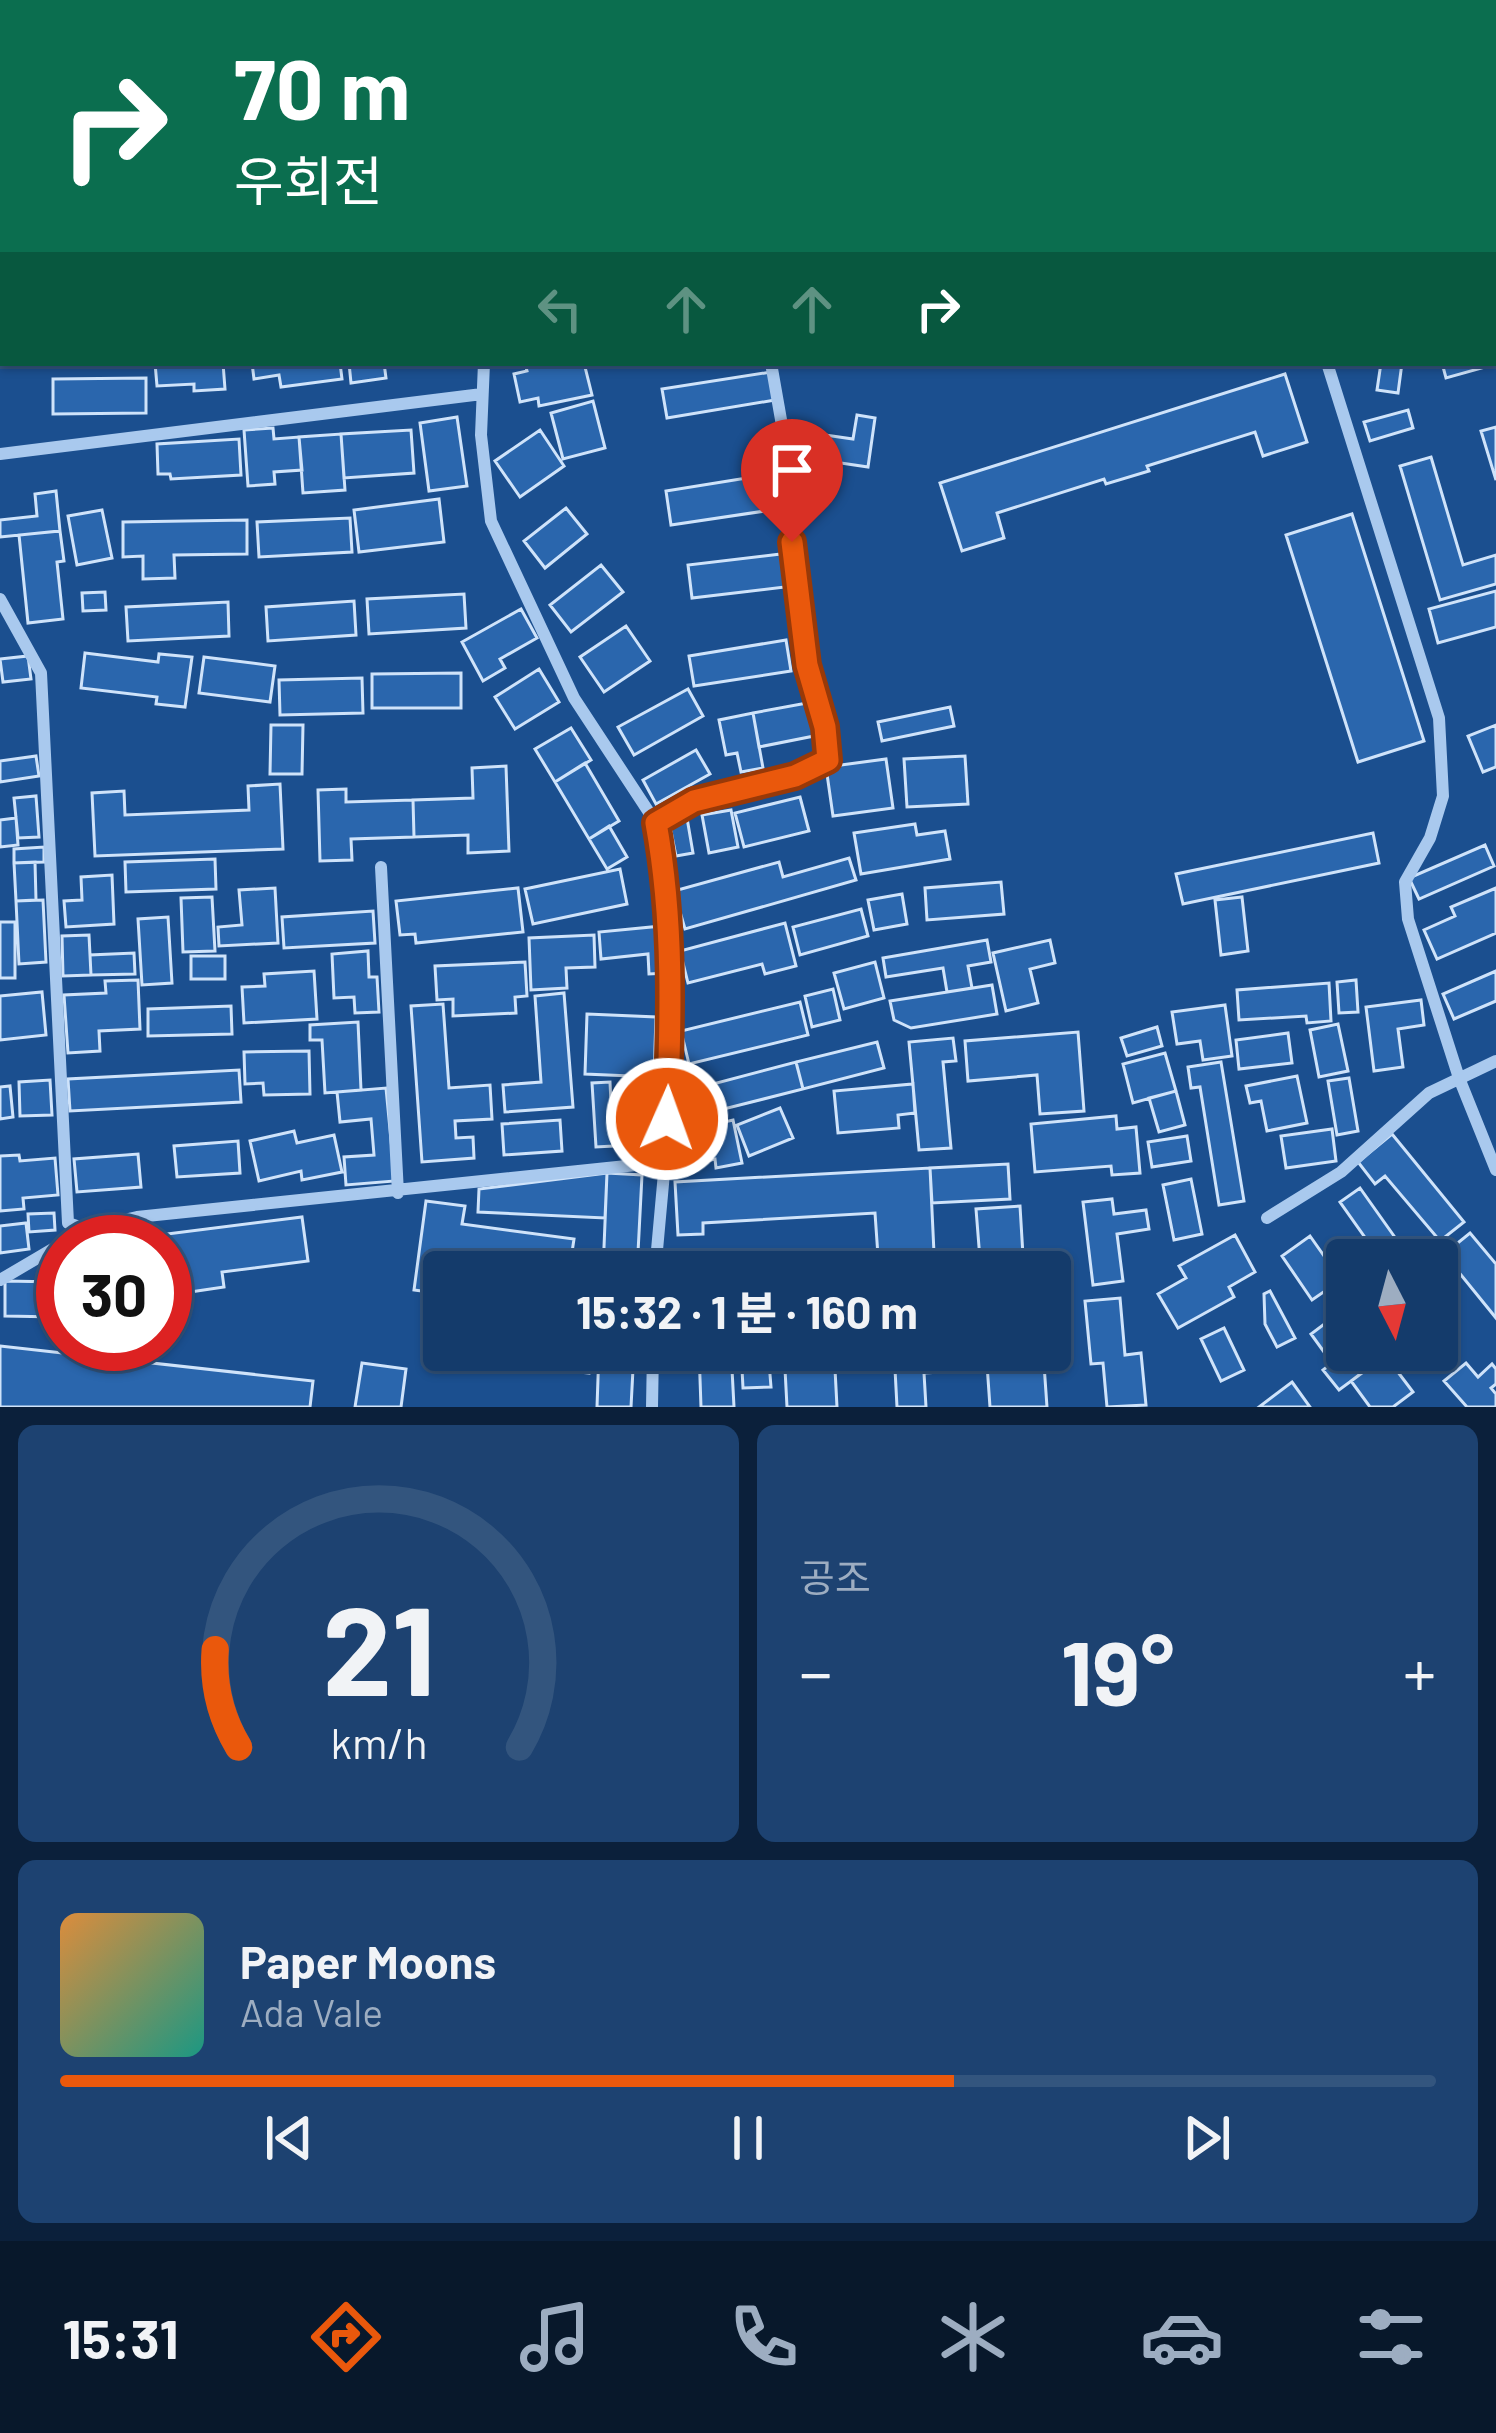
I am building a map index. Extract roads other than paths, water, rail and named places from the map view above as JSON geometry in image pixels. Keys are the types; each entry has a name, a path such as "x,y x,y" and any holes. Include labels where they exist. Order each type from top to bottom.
{"street":[{"path":"484,366 481,435 491,521 574,698 656,823 666,879 673,990 657,1251"},
{"path":"656,823 694,801 795,776 828,760 795,589 786,448 772,366"},
{"path":"1329,366 1439,718 1443,796 1430,838 1405,882 1408,919 1459,1078 1496,1170"},
{"path":"0,454 482,394"},
{"path":"0,599 41,673 68,1215"},
{"path":"381,867 398,1192"},
{"path":"1267,1218 1341,1172 1429,1093 1496,1061"},
{"path":"158,1215 665,1162"},
{"path":"0,1280 36,1258"},
{"path":"652,1407 653,1371"}]}
